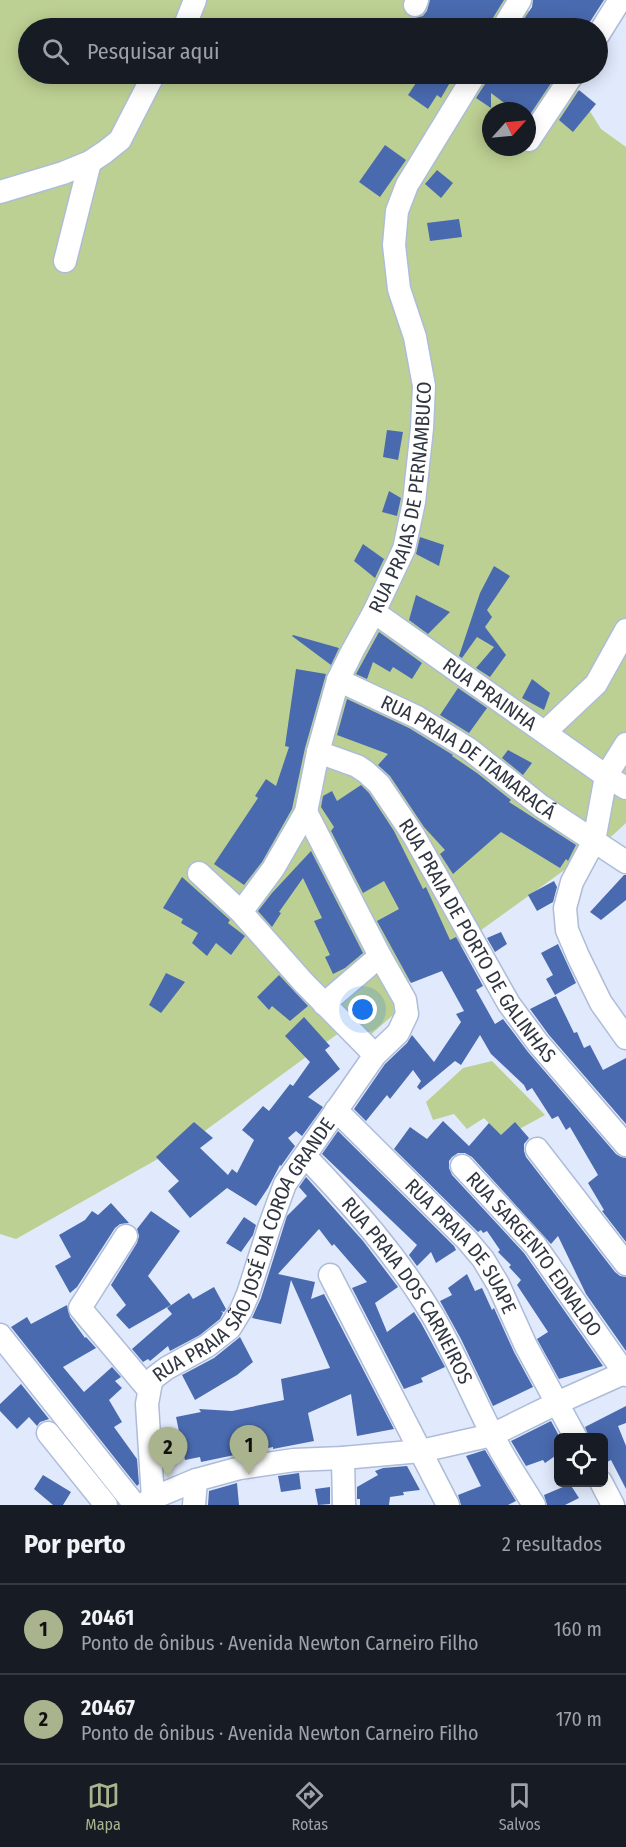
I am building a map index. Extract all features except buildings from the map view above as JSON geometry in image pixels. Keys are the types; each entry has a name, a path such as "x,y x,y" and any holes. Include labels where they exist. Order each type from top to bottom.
{"street":[{"path":"188,18 195,0"},
{"path":"508,18 520,0"},
{"path":"608,18 620,0"},
{"path":"0,192 63,173 90,162 105,152 120,140 149,84"},
{"name":"RUA PRAIAS DE PERNAMBUCO","path":"241,912 273,869 306,812 318,752 338,680 405,549 414,502 424,386 415,337 399,289 394,244 397,211 407,185 470,84"},
{"path":"536,130 567,84"},
{"path":"65,261 90,162"},
{"name":"RUA PRAINHA","path":"374,612 626,788"},
{"path":"545,732 596,684 626,630"},
{"name":"RUA PRAIA DE ITAMARACÁ","path":"338,680 417,717 469,748 541,806 626,862"},
{"path":"626,744 606,776 594,841 572,882 565,908 567,930 601,1003 626,1038"},
{"name":"RUA PRAIA DE PORTO DE GALINHAS","path":"318,752 357,766 380,784 414,836 509,1004 538,1043 626,1145"},
{"path":"306,812 380,957 405,1000 407,1014 398,1033 375,1055 336,1110"},
{"path":"199,873 241,912 324,1004 375,1055"},
{"path":"324,1004 380,957"},
{"name":"RUA PRAIA SÃO JOSÉ DA COROA GRANDE","path":"144,1503 147,1404 149,1390 155,1377 207,1346 230,1328 248,1294 285,1184 336,1110"},
{"name":"RUA PRAIA DE SUAPE","path":"336,1110 467,1240 483,1259 498,1284 526,1346 574,1433"},
{"path":"537,1149 626,1264"},
{"name":"RUA PRAIA DOS CARNEIROS","path":"305,1156 356,1209 432,1315 492,1435 534,1505"},
{"name":"RUA SARGENTO EDNALDO","path":"462,1166 535,1245 626,1373"},
{"path":"126,1236 80,1308 149,1390"},
{"path":"330,1275 448,1505"},
{"path":"0,1335 144,1503 196,1480 240,1468 294,1460 421,1451 492,1435 626,1373"},
{"path":"48,1433 106,1505"},
{"path":"343,1458 344,1505"},
{"path":"194,1505 196,1480"},
{"path":"604,1487 614,1505"}],"green space":[{"path":"0,0 522,0 533,18 18,18 18,84 573,84 601,129 626,147 626,823 613,835 394,993 402,1007 367,1038 354,1022 195,1138 16,1239 0,1234"},
{"path":"492,1061 545,1115 503,1138 484,1118 467,1129 454,1114 433,1120 426,1102 463,1068"}],"place":[{"name":"20461","path":"249,1475"},
{"name":"20467","path":"168,1477"}]}
